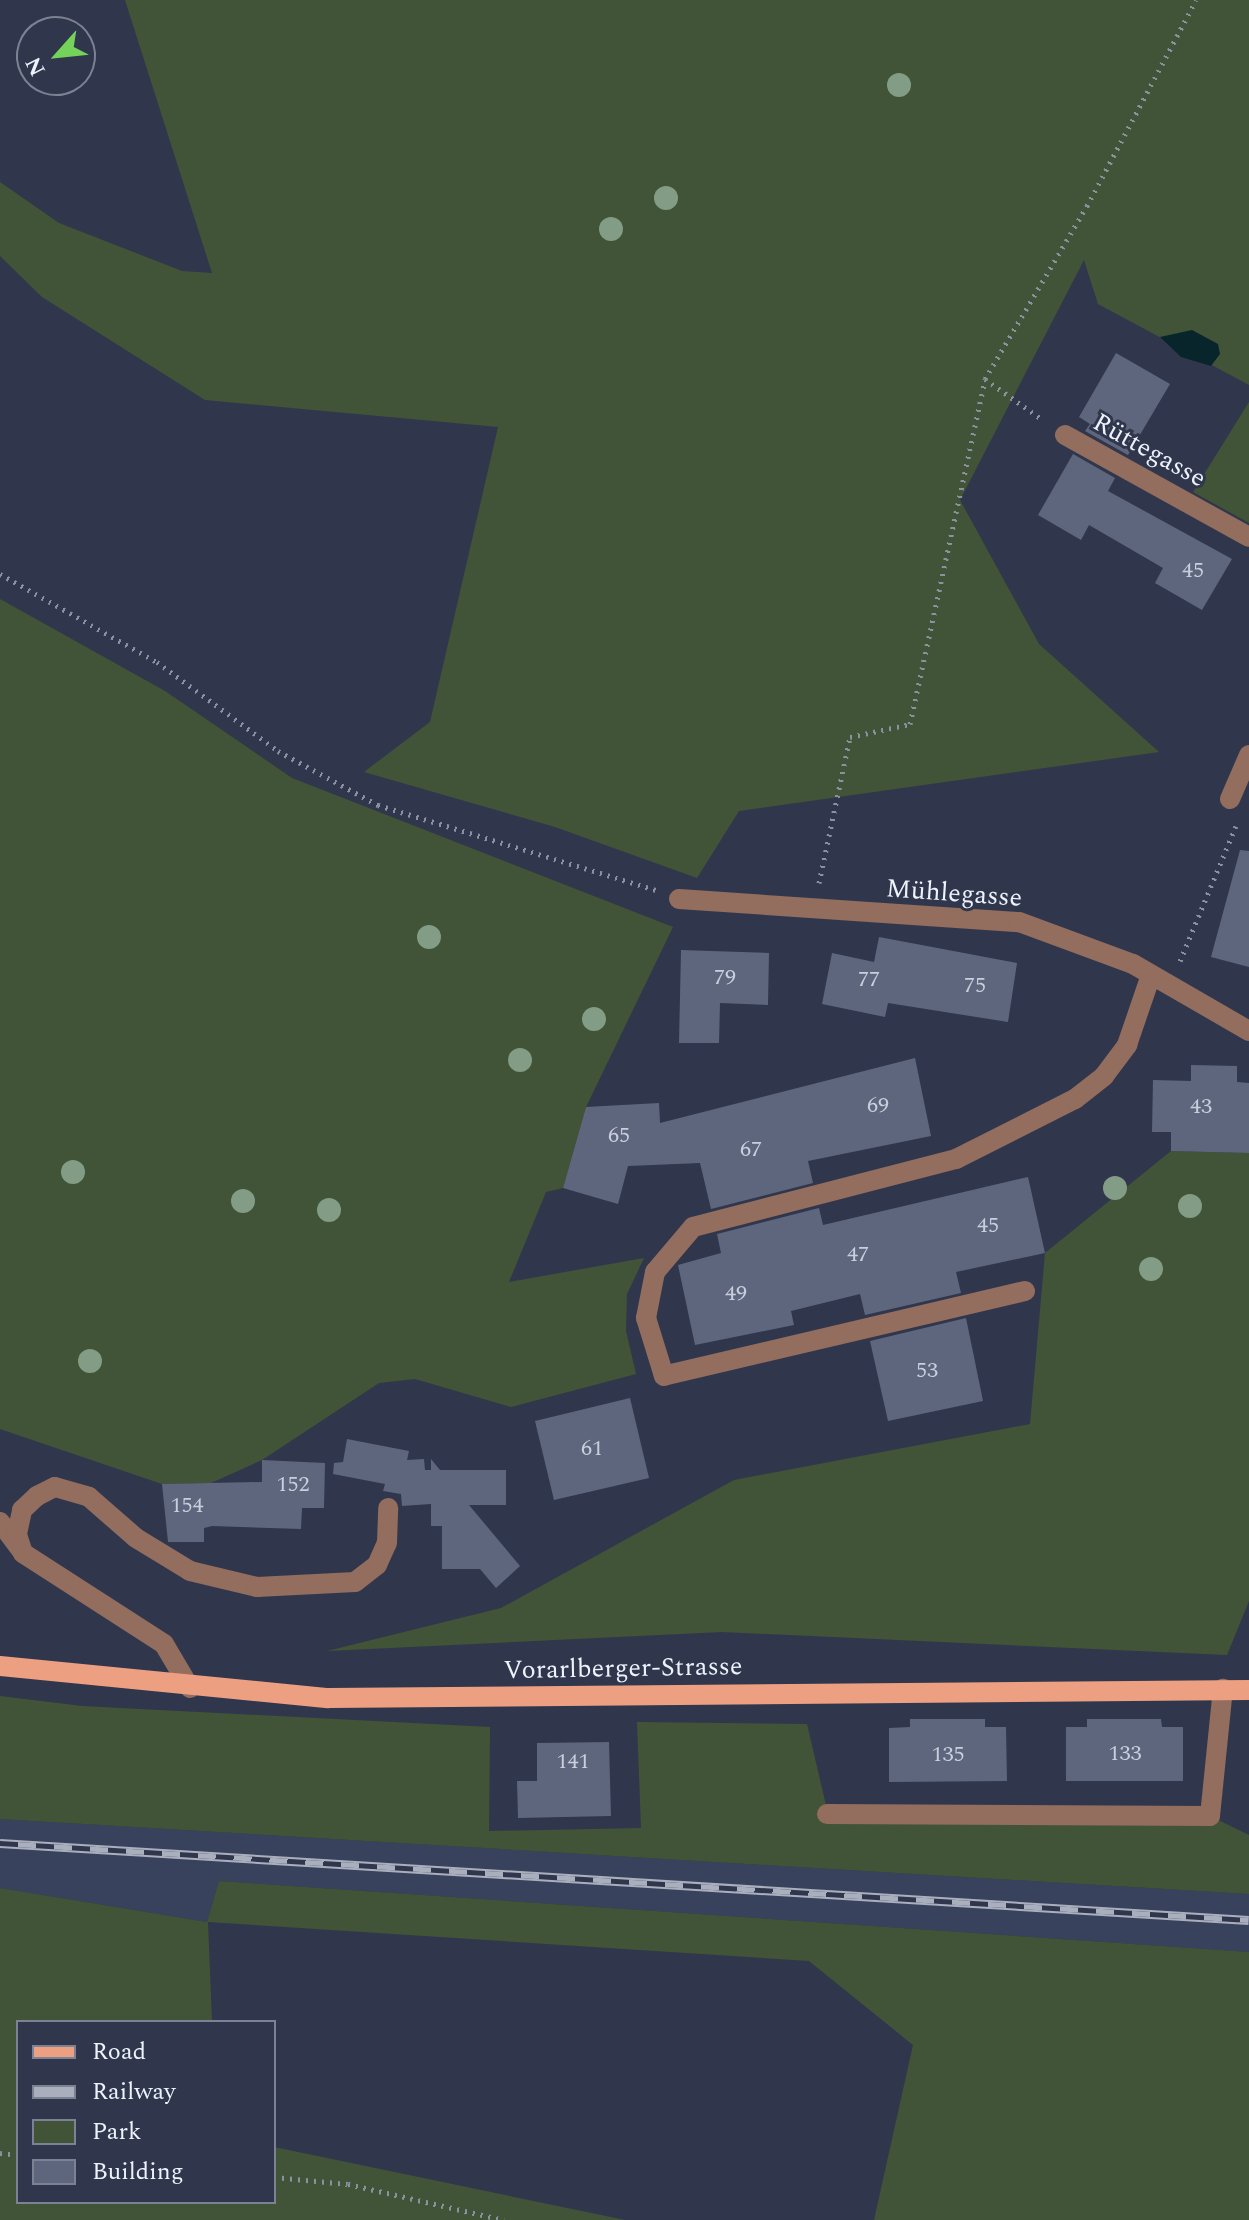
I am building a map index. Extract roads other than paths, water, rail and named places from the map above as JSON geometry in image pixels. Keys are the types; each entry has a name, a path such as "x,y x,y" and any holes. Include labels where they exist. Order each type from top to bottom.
{"main road":[{"name":"Vorarlberger-Strasse","path":"0,1666 190,1688 328,1698 1249,1690"}],"street":[{"name":"Rüttegasse","path":"1065,435 1249,537"},
{"path":"1230,799 1249,755"},
{"name":"Mühlegasse","path":"679,899 813,912 1019,922 1091,945 1249,1031"},
{"path":"1025,1291 664,1376 646,1318 655,1272 693,1227 956,1159 1075,1099 1104,1076 1127,1045 1151,975"},
{"path":"23,1553 17,1534 22,1510 55,1487 89,1497 136,1538 190,1571 257,1587 342,1584 377,1565 387,1543 388,1508"},
{"path":"0,1522 23,1553 164,1644 190,1688"},
{"path":"827,1814 1210,1816 1223,1689"}],"railway":[{"path":"0,1843 1249,1920"}]}
